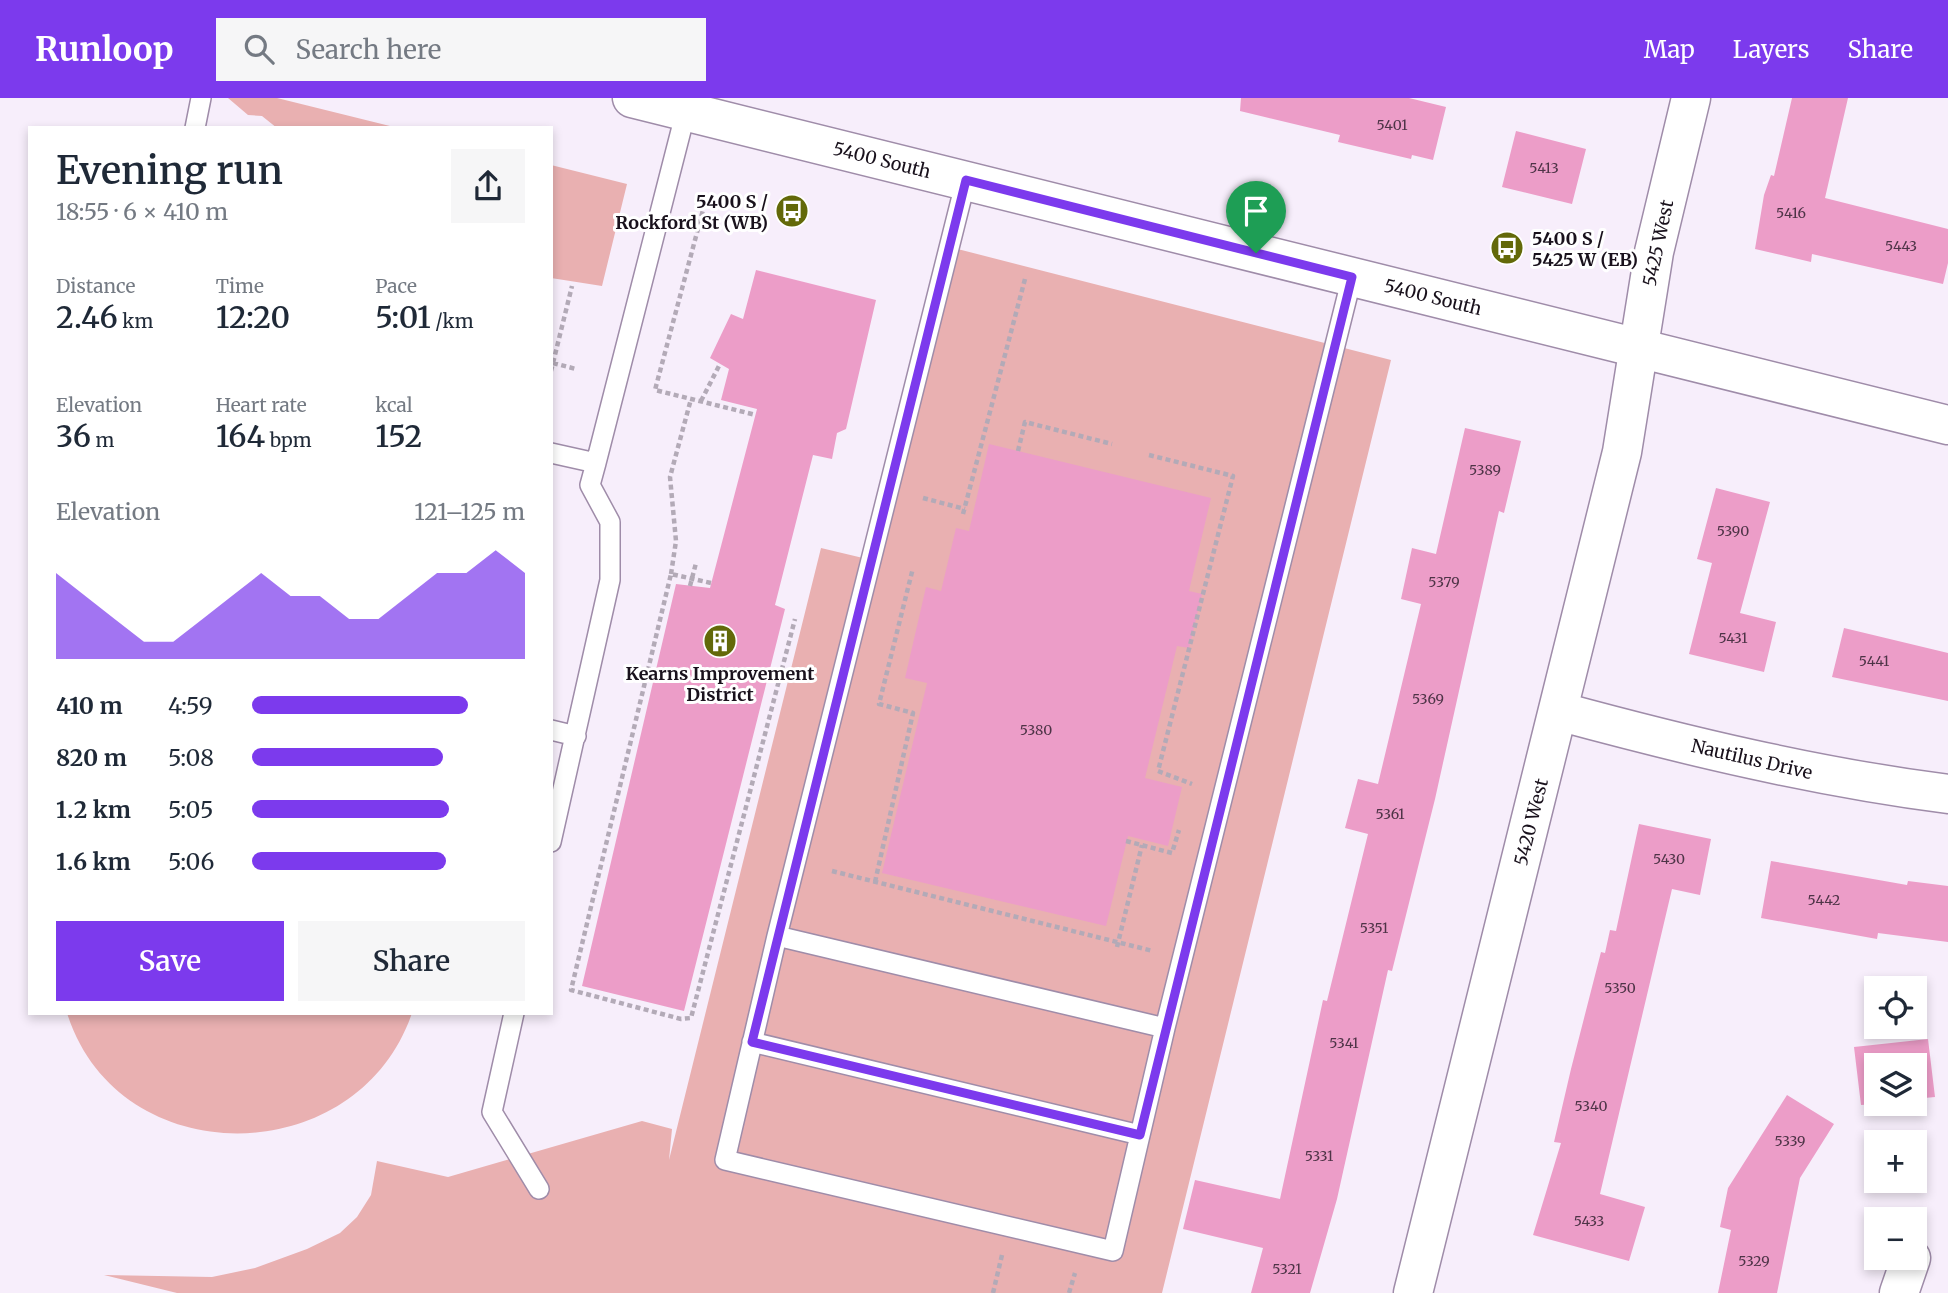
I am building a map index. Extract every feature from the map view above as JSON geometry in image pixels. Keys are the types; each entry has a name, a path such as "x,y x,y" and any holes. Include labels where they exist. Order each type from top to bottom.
{"street":[{"name":"5400 South","path":"632,98 1948,425"},
{"name":"5425 West","path":"1639,348 1654,252 1691,98"},
{"name":"5420 West","path":"1413,1293 1622,452 1639,348"},
{"name":"Nautilus Drive","path":"1558,710 1830,777 1948,794"},
{"path":"1899,1293 1907,1270"}],"lane":[{"path":"195,126 201,98"},
{"path":"553,834 610,580 610,522 590,485 686,111"},
{"path":"966,180 777,936 725,1160 1113,1251 1165,1028 1352,277"},
{"path":"553,453 596,463"},
{"path":"553,730 576,736"},
{"path":"777,936 1165,1028"},
{"path":"514,1015 492,1112 540,1189"},
{"path":"752,1042 1140,1135"}],"path":[{"path":"707,195 656,390 756,415"},
{"path":"923,499 964,512 1025,279"},
{"path":"572,286 553,363 576,369"},
{"path":"701,401 720,363"},
{"path":"691,399 670,477 676,541 671,573 570,990 681,1019 691,1018 795,619"},
{"path":"1018,452 1025,422 1112,444"},
{"path":"1149,455 1233,476 1158,771 1192,782 1189,794"},
{"path":"690,586 696,563"},
{"path":"875,882 913,713 879,704 913,568"},
{"path":"671,573 711,583"},
{"path":"1126,841 1172,853 1182,818"},
{"path":"1118,945 1142,845"},
{"path":"832,871 1118,945 1154,951"},
{"path":"1069,1293 1075,1272"}],"shaded area":[{"path":"228,98 277,98 390,126 274,126 262,116 248,115"},
{"path":"553,166 627,184 602,286 553,278"},
{"path":"942,245 1391,360 1162,1293 177,1293 104,1275 212,1277 255,1268 307,1249 340,1233 357,1217 371,1195 377,1161 448,1177 642,1121 672,1129 669,1160 821,548 863,558"},
{"path":"68,1015 411,1015 384,1065 342,1103 293,1126 238,1133 184,1126 135,1104 94,1066"}],"building":[{"path":"1241,98 1409,98 1446,107 1433,160 1412,155 1411,159 1338,142 1340,135 1240,111"},
{"path":"1792,98 1848,98 1825,198 1948,229 1948,263 1943,284 1812,254 1811,262 1755,249 1764,195 1771,175 1774,176"},
{"path":"1516,131 1586,149 1572,204 1502,187"},
{"name":"Kearns Improvement District","path":"756,270 876,300 846,429 837,433 832,459 813,455 775,605 785,609 684,1011 582,986 676,584 710,588 757,409 721,400 729,369 710,358 731,314 743,319"},
{"path":"1465,428 1521,441 1504,513 1499,511 1435,799 1392,971 1388,970 1337,1199 1310,1293 1251,1293 1263,1248 1183,1229 1195,1180 1280,1199 1323,1000 1327,1001 1368,834 1345,828 1358,779 1378,784 1421,604 1401,599 1412,548 1436,554"},
{"path":"989,444 1211,498 1189,591 1202,594 1189,648 1177,646 1145,778 1182,787 1168,846 1128,836 1106,926 882,873 927,683 905,678 926,587 941,591 956,528 969,531"},
{"path":"1716,488 1770,502 1740,613 1776,622 1764,672 1689,654 1712,563 1697,559"},
{"path":"1844,628 1948,653 1948,701 1832,677"},
{"path":"1639,824 1711,839 1700,895 1672,889 1600,1194 1645,1207 1629,1261 1533,1235 1561,1143 1554,1142 1601,952 1605,953 1610,930 1616,931"},
{"path":"1771,861 1907,885 1908,881 1948,886 1948,942 1878,933 1877,939 1761,918"},
{"path":"1928,1039 1935,1097 1927,1098 1927,1053 1864,1053 1864,1105 1861,1105 1854,1047"},
{"path":"1787,1095 1834,1124 1800,1178 1777,1293 1718,1293 1731,1230 1720,1227 1728,1188"}],"place":[{"name":"5400 S / Rockford St (WB)","path":"792,211"},
{"name":"5400 S / 5425 W (EB)","path":"1507,248"},
{"name":"Kearns Improvement District","path":"720,641"}],"route":[{"path":"966,180 1256,253 1352,277 1140,1135 752,1042 966,180"}]}
